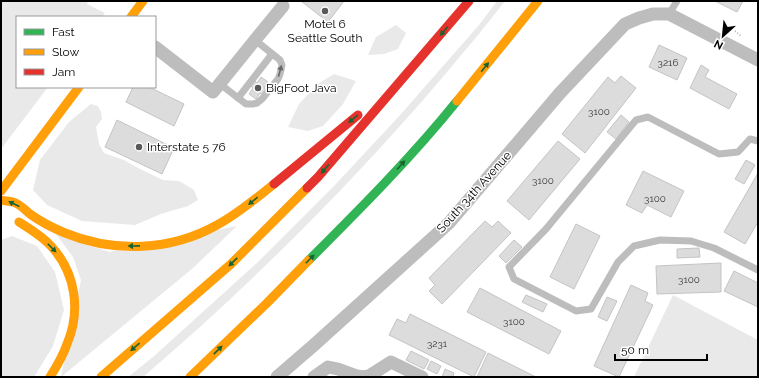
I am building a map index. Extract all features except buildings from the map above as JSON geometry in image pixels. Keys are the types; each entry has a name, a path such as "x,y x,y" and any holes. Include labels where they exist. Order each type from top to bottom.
{"main road":[{"path":"132,16 143,1"},
{"path":"101,377 231,264 318,177 469,1"},
{"path":"190,377 267,303 378,191 445,116 538,1"},
{"path":"1,200 14,203 32,216 64,233 98,243 134,247 174,242 208,230 244,208 405,76"},
{"path":"1,191 78,88"},
{"path":"5,210 55,250 65,267 72,284 75,305 70,341 50,377"}],"street":[{"path":"156,49 213,92 283,6"},
{"name":"South 34th Avenue","path":"277,377 449,223 560,93 625,24 653,14 669,14"},
{"path":"669,14 758,60"},
{"path":"314,377 328,367 357,376 369,376 392,362 422,377"}],"lane":[{"path":"669,14 677,1"},
{"path":"220,84 246,104 252,104 262,99 278,79 282,65 280,60 255,40"},
{"path":"238,98 272,54"},
{"path":"758,141 750,139 738,152 719,154 648,117 636,120 546,229 509,268 514,279 576,311 591,309 618,262 634,246 660,240 691,241 714,248 758,270"}],"shaded area":[{"path":"1,1 88,1 87,4 105,13 103,16 16,16 16,88 47,88 1,149"},
{"path":"497,1 505,1 458,59 372,157 298,234 222,307 143,377 128,377 153,357 259,261 335,185 401,114 479,25"},
{"path":"396,25 406,33 398,49 384,54 368,55 376,37"},
{"path":"334,74 356,81 343,104 323,126 308,131 288,127 299,104 319,83"},
{"path":"91,104 98,106 101,112 102,119 96,127 99,144 104,153 124,160 163,180 179,181 194,190 198,200 188,206 161,214 135,225 82,221 47,205 33,190 40,160 69,122"},
{"path":"237,226 193,268 61,377 81,280 73,257 56,234 109,252"},
{"path":"12,236 37,246 55,272 64,310 53,346 34,377 1,377 1,240"},
{"path":"673,295 758,340 758,377 634,377"}],"traffic: fast":[{"path":"309,260 403,163 457,101"}],"traffic: slow":[{"path":"132,16 143,1"},
{"path":"457,101 538,1"},
{"path":"1,191 78,88"},
{"path":"1,200 16,203 47,225 65,233 103,244 142,246 162,244 199,234 232,216 274,184"},
{"path":"101,377 231,264 307,188"},
{"path":"19,222 36,233 51,246 66,268 74,293 74,319 71,331 62,357 50,377"},
{"path":"190,377 267,303 309,260"}],"traffic: jam":[{"path":"307,188 469,1"},
{"path":"274,184 358,115"}],"place":[{"name":"Motel 6 Seattle South","path":"325,11"},
{"name":"BigFoot Java","path":"258,88"},
{"name":"Interstate 5 76","path":"139,147"}]}
